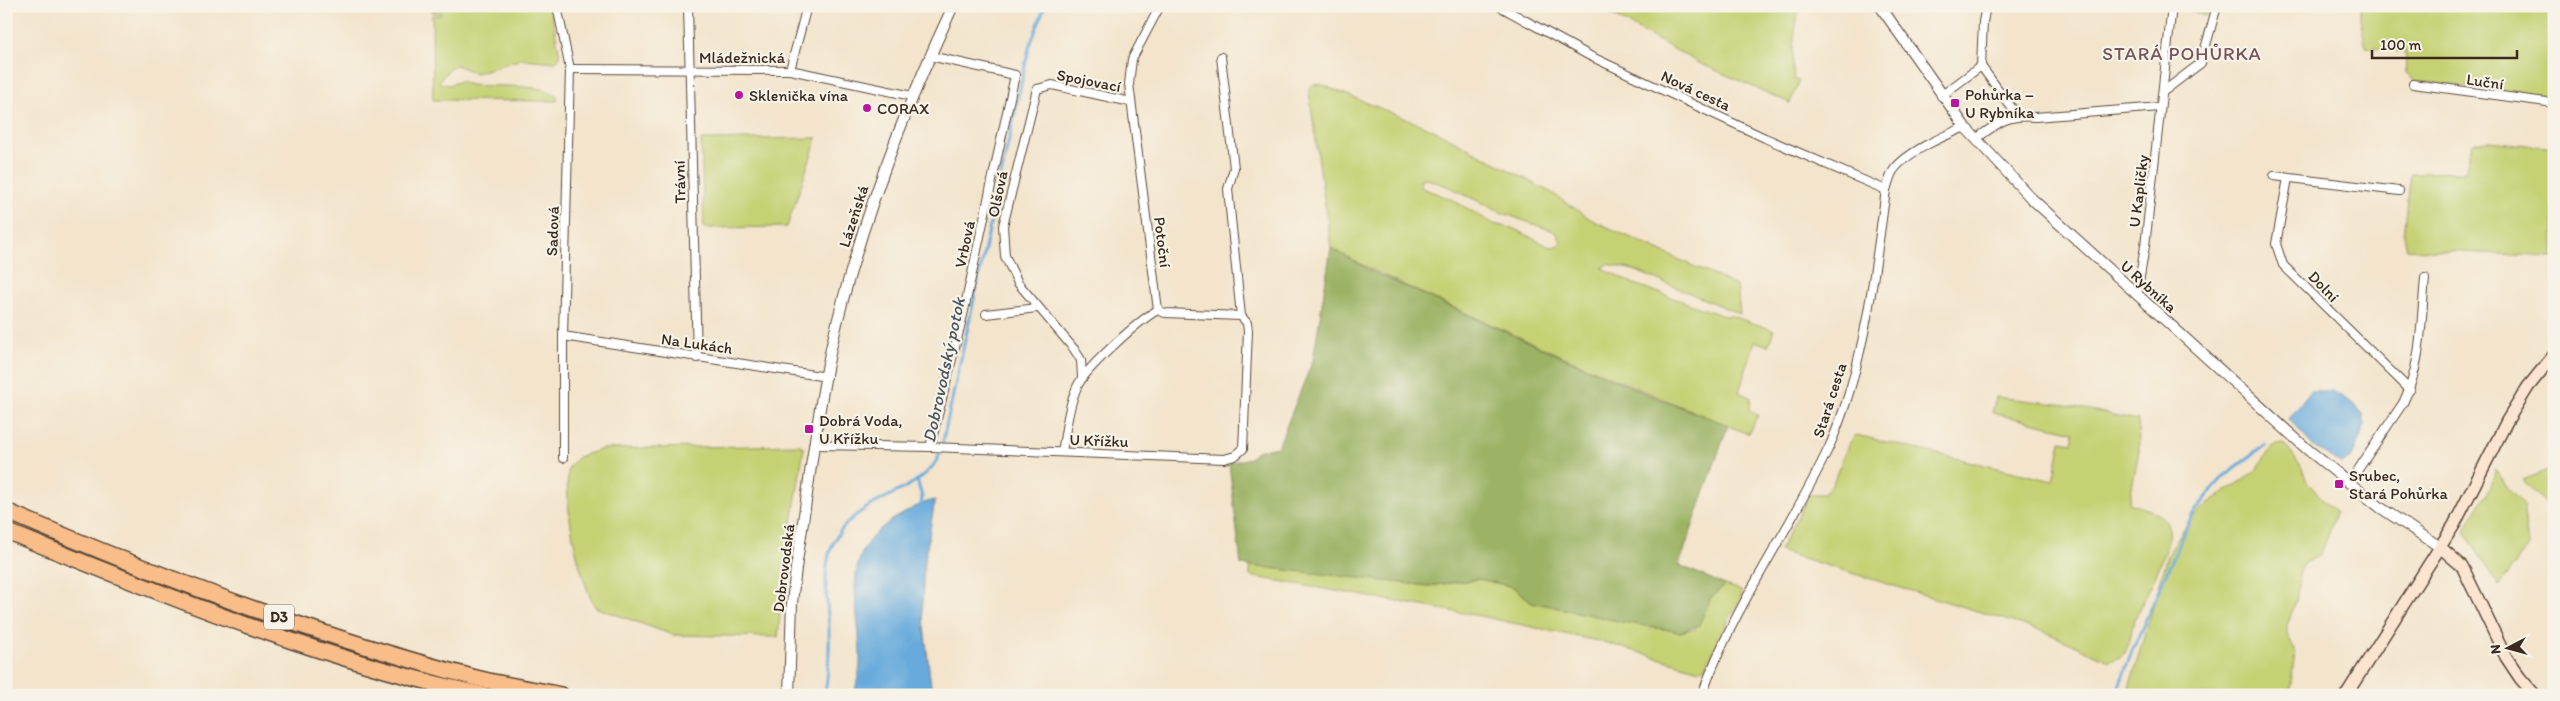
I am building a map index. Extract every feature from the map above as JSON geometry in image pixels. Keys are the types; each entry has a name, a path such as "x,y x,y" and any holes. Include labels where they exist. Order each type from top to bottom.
{"highway":[{"name":"D3","path":"6,511 222,599 476,678 561,695"},
{"name":"D3","path":"6,530 219,616 340,656 482,695"}],"main road":[{"path":"2346,695 2454,525 2507,421 2528,388 2554,355"},
{"path":"2440,547 2462,566 2506,658 2535,695"}],"street":[{"name":"Sadová","path":"557,6 570,70 563,336 563,458"},
{"name":"Trávní","path":"688,6 697,358"},
{"path":"790,70 807,6"},
{"name":"Lázeňská","path":"816,445 832,345 864,224 912,96 953,6"},
{"name":"Potoční","path":"1158,310 1129,84 1132,59 1160,6"},
{"name":"Nová cesta","path":"1499,6 1590,56 1765,138 1886,190"},
{"name":"U Rybníka","path":"1880,6 1941,96 1965,127 2031,198 2307,449 2349,483 2440,547"},
{"path":"1986,6 1983,22 1981,66 2017,115"},
{"name":"U Kapličky","path":"2137,295 2145,246 2160,107 2164,91 2172,6"},
{"path":"2164,91 2201,63 2218,6"},
{"name":"Vrbová","path":"930,56 1015,75 963,315 931,447"},
{"name":"U Křížku","path":"816,445 931,447 1224,458 1235,456 1243,449 1248,331 1246,323 1241,316 1228,189 1234,168 1221,57"},
{"path":"1941,96 1981,66"},
{"name":"Mládežnická","path":"570,70 790,70 912,96"},
{"name":"Luční","path":"2413,84 2554,103"},
{"name":"Spojovací","path":"1041,86 1052,85 1131,102"},
{"name":"Olšová","path":"1041,86 1034,93 1003,226 1005,256 1018,284 1074,349 1081,360 1082,378"},
{"path":"1976,139 2000,121 2017,115 2035,117 2160,107"},
{"name":"Stará cesta","path":"1702,695 1726,637 1810,486 1835,431 1868,318 1886,190 1893,172 1903,160 1944,136 1965,127"},
{"path":"2274,176 2399,191"},
{"name":"Dolní","path":"2288,178 2276,244 2283,265 2410,390"},
{"path":"2349,483 2410,390 2417,365 2425,278"},
{"path":"986,314 1037,308"},
{"path":"1062,452 1075,392 1082,378 1136,324 1158,310 1165,313 1241,316"},
{"name":"Na Lukách","path":"563,336 697,358 806,372 827,377"},
{"name":"Dobrovodská","path":"789,695 792,603 816,445"}],"green space":[{"path":"433,6 550,6 560,56 556,62 522,59 476,73 456,65 451,67 439,81 440,83 450,85 460,81 470,85 530,87 551,92 557,96 557,101 433,100 432,15 440,15 441,13 432,12"},
{"path":"1596,6 1800,6 1793,52 1794,79 1799,81 1790,103 1699,63"},
{"path":"2180,6 2211,6 2210,15 2204,16"},
{"path":"2360,6 2554,6 2554,98 2417,81 2406,73 2405,52 2366,47 2360,19"},
{"path":"1314,84 1323,85 1436,131 1552,193 1592,220 1737,286 1740,314 1634,270 1607,264 1602,268 1634,284 1724,316 1732,316 1774,330 1768,346 1755,341 1739,392 1751,398 1749,410 1758,415 1748,434 1503,330 1382,274 1331,248 1309,88","holes":["1424,178 1447,186 1500,212 1557,233 1561,242 1558,246 1550,247 1512,228 1494,224 1451,199 1422,188 1420,181"]},
{"path":"817,138 787,227 704,228 701,140"},
{"path":"2490,141 2554,148 2554,257 2407,249 2404,235 2411,173 2465,172 2472,144"},
{"path":"1331,248 1373,272 1546,350 1652,396 1728,425 1679,565 1725,585 1710,599 1699,625 1680,632 1618,621 1532,602 1513,587 1479,579 1429,586 1241,565 1229,463 1250,458 1257,451 1278,447 1313,360"},
{"path":"1996,397 2066,405 2138,420 2139,451 2129,503 2147,509 2163,518 2169,529 2169,538 2162,562 2134,622 2128,645 2122,656 2109,661 2043,631 1779,551 1810,494 1824,494 1833,483 1848,445 1856,435 2053,481 2061,441 2072,443 2074,432 1992,413"},
{"path":"2281,443 2285,445 2302,468 2307,482 2335,512 2334,520 2321,554 2304,564 2300,571 2296,602 2287,625 2287,633 2295,651 2290,691 2292,695 2127,695 2168,555 2180,535 2190,520 2215,498 2253,473 2272,447"},
{"path":"800,445 804,448 784,572 778,637 673,635 595,607 583,578 570,518 567,481 569,467 578,457 602,449"},
{"path":"2495,468 2508,489 2523,504 2528,546 2499,586 2465,533 2467,525 2490,488"},
{"path":"2554,468 2554,512 2523,480"},
{"path":"1250,565 1429,586 1479,579 1513,587 1532,602 1618,621 1680,632 1695,629 1710,599 1725,585 1742,592 1741,598 1720,636 1706,667 1699,670 1607,643 1480,616 1250,576"}],"water":[{"path":"2311,391 2332,391 2354,404 2363,414 2365,425 2352,457 2341,464 2312,445 2289,419"},
{"path":"935,500 924,566 922,608 932,695 854,695 860,665 855,584 857,566 864,549 875,534 894,519 919,505"}],"waterway":[{"name":"Dobrovodský potok","path":"825,695 829,646 826,577 832,546 842,529 855,516 918,479 931,468 940,454 1029,48 1045,6"},
{"path":"2116,695 2132,651 2192,515 2223,477 2265,445"},
{"path":"917,480 922,497 921,506"}],"place":[{"name":"Sklenička vína","path":"739,95"},
{"name":"Pohůrka – U Rybníka","path":"1955,103"},
{"name":"CORAX","path":"867,108"},
{"name":"Dobrá Voda, U Křížku","path":"809,429"},
{"name":"Srubec, Stará Pohůrka","path":"2339,484"}],"district":[{"name":"STARÁ POHŮRKA","path":"2182,53"}]}
